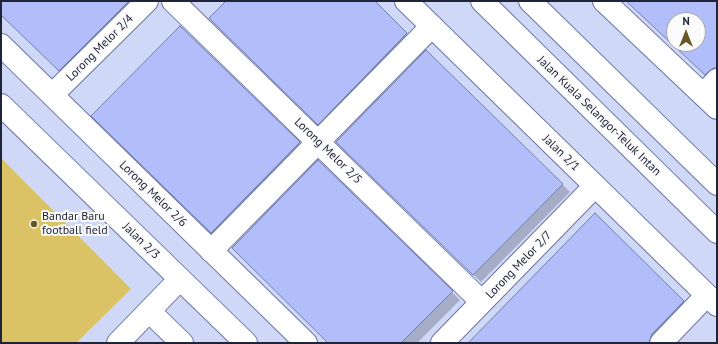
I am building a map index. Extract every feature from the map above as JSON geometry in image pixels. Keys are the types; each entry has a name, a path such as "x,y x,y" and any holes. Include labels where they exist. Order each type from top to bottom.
{"main road":[{"name":"Lorong Melor 2/4","path":"52,95 147,1"},
{"name":"Lorong Melor 2/5","path":"173,1 482,302"},
{"name":"Jalan 2/1","path":"406,1 712,300"},
{"name":"Jalan Kuala Selangor-Teluk Intan","path":"482,1 717,232"},
{"path":"530,1 717,184"},
{"path":"604,1 712,94"},
{"path":"211,251 432,26"},
{"name":"Lorong Melor 2/6","path":"1,45 306,343"},
{"name":"Jalan 2/3","path":"1,106 246,343"},
{"name":"Lorong Melor 2/7","path":"442,343 595,186"},
{"path":"118,343 180,279"},
{"path":"661,343 712,300"},
{"path":"149,311 182,343"}],"shaded area":[{"name":"Bandar Baru football field","path":"1,158 131,289 76,343 1,343"}],"building":[{"path":"1,1 129,1 59,71 1,15"},
{"path":"226,1 375,1 407,33 318,125 209,18"},
{"path":"626,1 717,1 717,68 713,68 705,75 680,52 706,52 706,12 666,12 666,38"},
{"path":"180,26 300,142 211,233 91,116"},
{"path":"426,50 563,184 473,275 336,142"},
{"path":"318,160 453,291 401,343 328,343 232,248"},
{"path":"595,213 684,301 652,334 649,343 468,343"}],"place":[{"name":"Bandar Baru football field","path":"34,224"}]}
